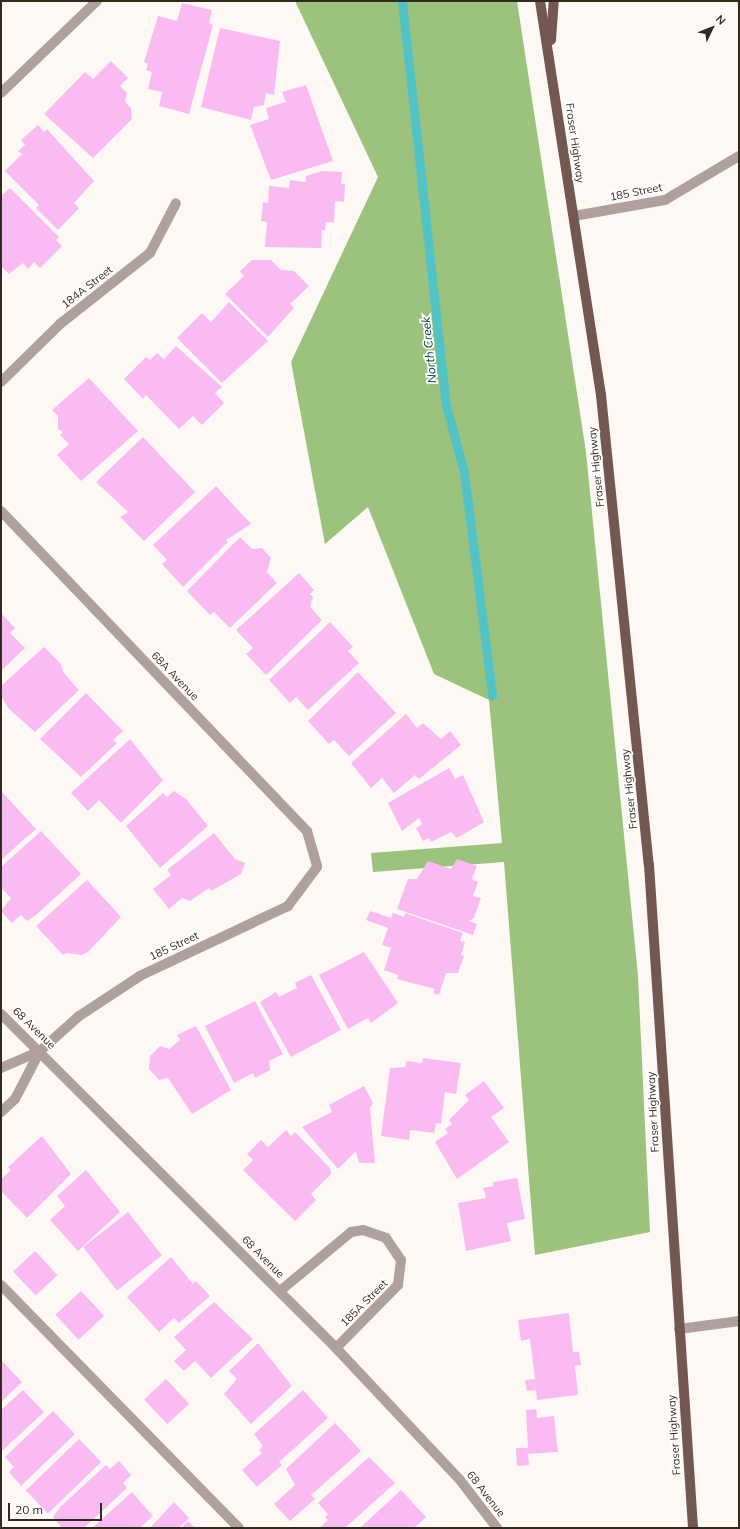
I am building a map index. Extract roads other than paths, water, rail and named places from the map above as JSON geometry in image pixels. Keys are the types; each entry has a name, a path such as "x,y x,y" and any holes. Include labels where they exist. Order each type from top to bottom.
{"main road":[{"name":"Fraser Highway","path":"540,1 550,52 601,394 649,865 693,1528"},
{"name":"Fraser Highway","path":"550,52 554,1"}],"street":[{"path":"1,93 97,1"},
{"name":"185 Street","path":"574,216 665,200 739,156"},
{"name":"184A Street","path":"1,382 60,324 150,253 176,203"},
{"name":"68A Avenue","path":"1,511 307,831 317,867"},
{"name":"185 Street","path":"1,1068 40,1051 79,1016 140,976 288,906 317,867"},
{"name":"68 Avenue","path":"1,1014 40,1051 336,1348 460,1480 497,1528"},
{"name":"185 Street","path":"1,1112 15,1099 40,1051"},
{"name":"185A Street","path":"280,1291 340,1238 351,1232 363,1230 386,1238 401,1260 398,1285 336,1348"},
{"path":"1,1285 239,1528"},
{"path":"679,1329 739,1321"}],"waterway":[{"name":"North Creek","path":"402,1 446,405 464,472 492,695"}]}
